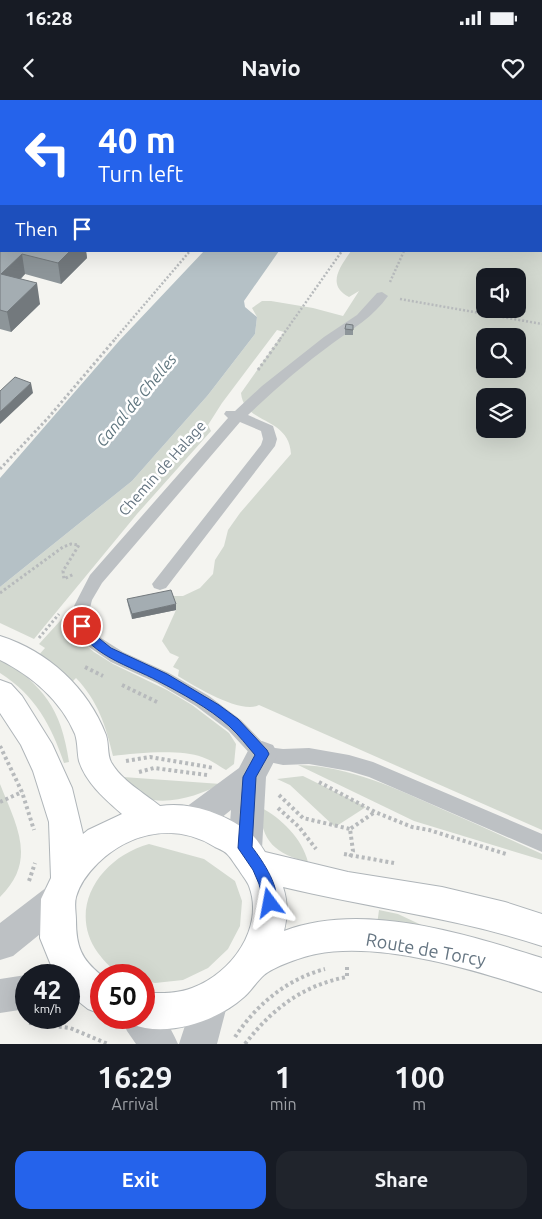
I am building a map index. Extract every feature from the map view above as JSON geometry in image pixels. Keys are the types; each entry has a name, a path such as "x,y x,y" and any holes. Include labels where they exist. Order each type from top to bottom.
{"main road":[{"path":"0,647 44,672 71,677 92,739 94,759 97,766 107,780 152,819"},
{"path":"0,692 24,721 52,782 65,823 63,887 56,914 59,946 70,968 86,991"},
{"path":"63,887 82,856 102,838 126,826 152,819 194,820 214,827 228,834 252,857 266,884 270,903 269,924 263,944 253,962 238,980 219,994 197,1005 174,1011 155,1011"},
{"path":"252,857 348,887 442,902 505,918 542,930"},
{"name":"Route de Torcy","path":"253,962 290,945 324,936 382,937 483,958 542,976"}],"street":[{"path":"194,820 256,765"},
{"path":"252,857 256,765"},
{"path":"0,944 63,887"},
{"path":"211,998 215,1043"},
{"path":"148,1029 159,1044"}],"lane":[{"path":"382,296 362,318 329,340 233,414 96,579 85,597 81,612 82,626 91,638 107,651 162,677 215,709 234,723 256,765 283,757 309,756 348,763 373,770 422,790 542,843"},
{"path":"160,584 268,446 270,438 268,429 233,414"}],"path":[{"path":"0,469 48,418 189,252"},
{"path":"258,370 341,252"},
{"path":"404,252 382,296 542,324"},
{"path":"0,593 28,575 63,547 71,544 79,545 62,571 64,579 78,572"},
{"path":"35,642 73,598 85,597"},
{"path":"0,746 22,792 34,832"},
{"path":"124,761 150,757 208,766 256,765 278,794 303,818 350,829 375,812"},
{"path":"0,802 22,792"},
{"path":"412,827 429,830 513,856"},
{"path":"349,863 353,851 350,829"},
{"path":"28,884 36,862 36,855"},
{"path":"245,1044 279,1008 304,989 333,978 347,976 347,959"},
{"path":"215,1043 239,1030 262,1006 292,981 304,974 329,968"},
{"path":"77,1029 108,1044"}],"shaded area":[{"path":"350,252 542,252 542,830 259,705 251,707 241,706 218,698 178,676 179,670 173,667 179,657 170,653 162,641 176,610 171,596 183,596 200,588 213,574 215,560 224,546 228,530 240,513 291,454 283,433 250,411 244,403 241,393 284,332 277,330 222,403 208,425 211,431 137,514 34,639 0,623 0,587 132,481 208,395 255,334 257,317 252,308 262,301 271,301 313,308 343,316 359,291 349,297 342,292 338,287 337,281 339,269"},
{"path":"71,609 74,629 81,641 94,652 113,664 167,690 192,705 229,733 236,744 234,764 226,770 205,758 171,752 113,756 100,714 84,687 76,678 73,681 37,657 45,648 39,644"},
{"path":"0,656 28,678 48,700 61,727 69,762 64,763 47,724 32,701 23,691 0,673"},
{"path":"298,765 317,766 355,774 391,787 542,854 542,860 414,821"},
{"path":"303,776 366,807 335,827 290,785 277,779"},
{"path":"123,777 221,784 193,796 162,801 143,797"},
{"path":"0,784 17,828 21,856 18,870 12,883 0,897"},
{"path":"260,807 276,817 290,830 301,845 308,862 287,855 272,845 263,829"},
{"path":"149,844 204,859 235,881 242,901 240,926 228,949 208,968 183,980 155,983 155,964 108,964 98,953 89,936 86,919 87,902 103,872 116,860"},
{"path":"379,910 398,914 432,930 377,925"}],"water":[{"name":"Canal de Chelles","path":"203,252 278,252 244,301 245,307 257,317 255,334 208,395 132,481 0,587 0,478 119,341"}],"building":[{"path":"0,252 69,252 58,263 22,254 1,274 37,283 7,312 0,310"},
{"path":"346,324 353,325 353,330 345,329"},
{"path":"15,377 31,383 0,412 0,391"},
{"path":"171,590 176,604 132,614 127,599"}],"route":[{"path":"82,626 91,638 107,651 162,677 215,709 234,723 262,754 250,777 245,848 259,866 266,884 270,903"}]}
